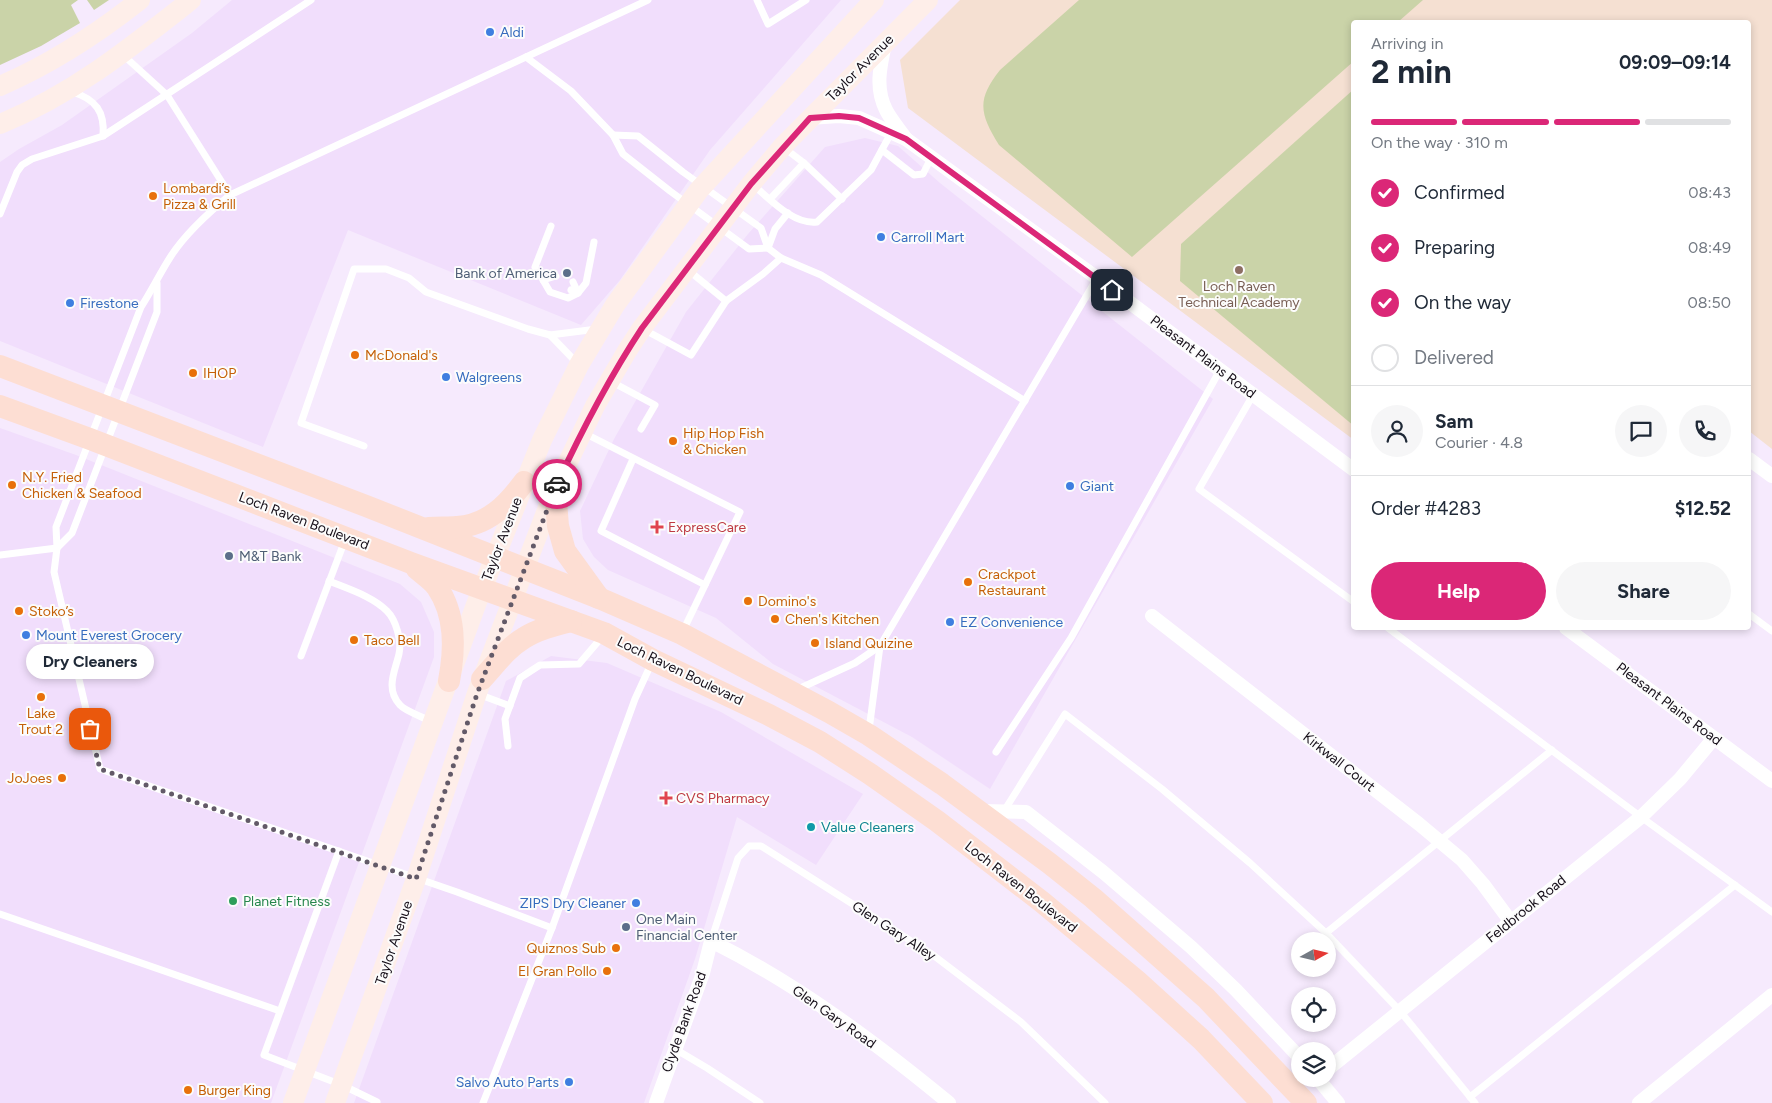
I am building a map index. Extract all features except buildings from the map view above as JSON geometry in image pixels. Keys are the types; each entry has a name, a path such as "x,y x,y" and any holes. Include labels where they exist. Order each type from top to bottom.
{"main road":[{"path":"0,86 64,53 105,28 140,0"},
{"path":"0,124 45,103 86,79 122,54 191,0"},
{"path":"847,29 865,0"},
{"name":"Taylor Avenue","path":"293,1103 524,482 546,431 579,365 614,305 688,204 874,0"},
{"name":"Taylor Avenue","path":"338,1094 416,879 480,686 523,569 555,489 582,431 642,328 751,184 783,146 928,0"},
{"path":"0,366 366,506 420,529 599,598 682,634 793,692 869,736 918,768 1078,886 1206,998 1306,1103"},
{"name":"Loch Raven Boulevard","path":"0,406 99,442 411,563 604,633 653,660 752,706 820,742 937,821 1042,902 1137,981 1201,1039 1262,1103"},
{"path":"420,529 459,527 480,522 510,502 524,482"},
{"path":"555,489 558,526 563,546 599,598"},
{"path":"411,563 436,586 446,603 454,637 454,656 449,681"},
{"path":"480,686 509,650 524,638 543,629 571,621"}],"street":[{"name":"Pleasant Plains Road","path":"885,43 879,72 879,87 886,110 906,139"},
{"name":"Pleasant Plains Road","path":"810,118 839,116 859,118 906,139 1097,278 1351,468"},
{"path":"1751,460 1772,476"},
{"name":"Kirkwall Court","path":"1152,616 1462,860 1511,922"},
{"name":"Pleasant Plains Road","path":"1569,630 1772,781"},
{"name":"Feldbrook Road","path":"1336,1063 1641,817 1680,779 1714,738"},
{"path":"980,812 1026,812 1147,908 1191,947 1236,990 1291,1048"},
{"name":"Clyde Bank Road","path":"656,1103 703,972 711,941"},
{"name":"Glen Gary Road","path":"711,941 748,959 824,1007 917,1076 949,1103"},
{"path":"1638,1103 1772,995"},
{"path":"1325,1087 1338,1103"}],"lane":[{"path":"0,214 10,186 22,166 32,159 103,136 311,0"},
{"path":"552,928 457,892 100,769 54,572 57,548 56,527 99,442 112,409 141,307 171,256 190,232 210,212 230,196 648,0"},
{"path":"757,0 768,24 806,0"},
{"path":"122,54 167,95 230,196"},
{"path":"526,57 571,91 613,135 624,154 749,249 768,248"},
{"path":"67,90 81,94 96,105 102,122 103,136"},
{"path":"751,184 788,213 807,224 817,222 871,170 892,134"},
{"path":"613,135 638,136 761,228 768,248 781,258 821,275 1025,401"},
{"path":"783,146 842,199"},
{"path":"882,150 914,176 923,174 931,158"},
{"path":"770,199 804,163"},
{"path":"768,248 775,229 788,213"},
{"path":"535,267 551,226"},
{"path":"555,280 543,280 550,292 568,298 574,288 586,283 594,242"},
{"path":"642,328 691,355 726,300 763,274 781,258"},
{"path":"364,446 301,423 354,269 386,269 409,278 426,292 528,329 550,335 599,329"},
{"path":"687,269 726,300"},
{"path":"869,736 880,646 1097,278"},
{"path":"0,555 57,548 72,532 99,442 112,409 157,312 157,282"},
{"path":"550,335 579,365"},
{"path":"996,752 1071,638 1220,370"},
{"path":"610,381 655,405 641,429"},
{"path":"1253,395 1200,490 1351,600"},
{"path":"582,431 633,459 740,512 682,634"},
{"path":"633,459 601,531 705,584"},
{"path":"301,656 346,537"},
{"path":"329,581 376,602 388,612 395,624 399,645 391,682 392,691 400,705 434,723"},
{"path":"1751,615 1772,631"},
{"path":"1391,630 1641,817 1772,912"},
{"path":"508,746 505,719 520,678 540,665 580,664 604,633"},
{"path":"793,692 855,663 880,646"},
{"path":"483,1103 552,928 635,700 653,660"},
{"path":"480,686 510,706"},
{"path":"1004,812 1065,714 1162,789 1250,863 1325,932"},
{"path":"1327,932 1552,750"},
{"name":"Glen Gary Alley","path":"711,941 738,858 749,846 761,846 940,961 1021,1022 1105,1103"},
{"path":"339,851 264,1055 305,1071 338,1094 377,1102"},
{"path":"1336,944 1400,1011 1473,1100 1736,885"},
{"path":"0,914 280,1012"},
{"path":"675,1049 760,1103"}],"shaded area":[{"path":"232,0 841,0 710,150 620,280 581,325 348,230 263,447 0,341 0,162 62,125 192,33"},
{"name":"Loch Raven Technical Academy","path":"960,0 1772,0 1772,449 1751,433 1751,20 1351,20 1351,438 908,108 900,60"},
{"path":"865,138 898,146 940,183 1213,399 990,789 912,737 773,664 716,618 608,570 594,557 583,539 580,511 614,439 686,312 748,234 825,147"},
{"path":"0,428 76,455 400,584 421,602 434,632 434,657 271,1103 0,1103"},
{"path":"551,656 607,663 721,712 863,794 816,865 737,817 695,959 644,1103 354,1103 506,681"}],"green space":[{"path":"0,0 78,0 71,5 80,23 41,46 0,65"},
{"path":"87,0 109,0 94,10"},
{"path":"1079,0 1423,0 1400,20 1351,20 1351,64 1132,257 999,145 988,124 983,107 987,90 1000,70"},
{"path":"1351,92 1351,424 1180,281 1181,244"}],"way so far":[{"path":"90,729 100,769 416,879 459,744 523,569 557,484"}],"place":[{"name":"Aldi","path":"490,32"},
{"name":"Lombardi’s Pizza & Grill","path":"153,196"},
{"name":"Carroll Mart","path":"881,237"},
{"name":"Loch Raven Technical Academy","path":"1239,270"},
{"name":"Bank of America","path":"567,273"},
{"name":"Firestone","path":"70,303"},
{"name":"McDonald's","path":"355,355"},
{"name":"IHOP","path":"193,373"},
{"name":"Walgreens","path":"446,377"},
{"name":"Hip Hop Fish & Chicken","path":"673,441"},
{"name":"N.Y. Fried Chicken & Seafood","path":"12,485"},
{"name":"Giant","path":"1070,486"},
{"name":"ExpressCare","path":"657,527"},
{"name":"M&T Bank","path":"229,556"},
{"name":"Crackpot Restaurant","path":"968,582"},
{"name":"Domino's","path":"748,601"},
{"name":"Stoko’s","path":"19,611"},
{"name":"Chen's Kitchen","path":"775,619"},
{"name":"EZ Convenience","path":"950,622"},
{"name":"Mount Everest Grocery","path":"26,635"},
{"name":"Taco Bell","path":"354,640"},
{"name":"Island Quizine","path":"815,643"},
{"name":"Lake Trout 2","path":"41,697"},
{"name":"Dry Cleaners","path":"90,729"},
{"name":"JoJoes","path":"62,778"},
{"name":"CVS Pharmacy","path":"666,798"},
{"name":"Value Cleaners","path":"811,827"},
{"name":"Planet Fitness","path":"233,901"},
{"name":"ZIPS Dry Cleaner","path":"636,903"},
{"name":"One Main Financial Center","path":"626,927"},
{"name":"Quiznos Sub","path":"616,948"},
{"name":"El Gran Pollo","path":"607,971"},
{"name":"Salvo Auto Parts","path":"569,1082"},
{"name":"Burger King","path":"188,1090"}],"route":[{"path":"557,484 582,431 642,328 751,184 810,118 839,116 859,118 906,139 1112,290"}]}
